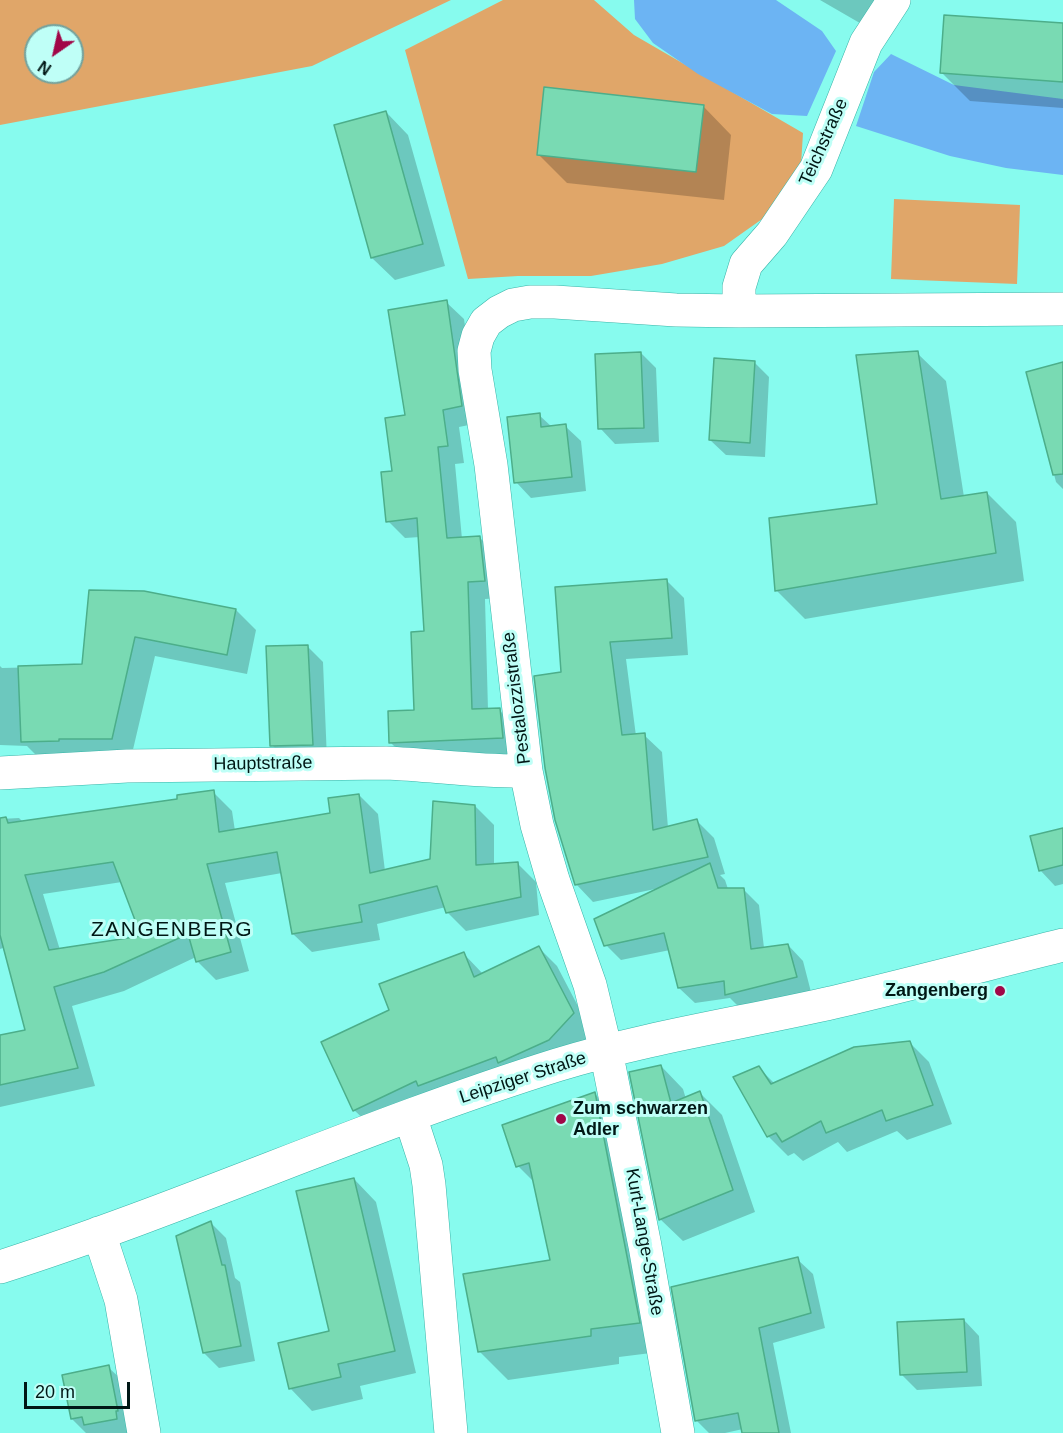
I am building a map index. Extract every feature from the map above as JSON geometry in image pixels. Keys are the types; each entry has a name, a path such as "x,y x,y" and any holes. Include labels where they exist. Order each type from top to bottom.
{"street":[{"name":"Teichstraße","path":"739,311 740,287 746,264 797,200 816,169 866,43 894,0"},
{"name":"Pestalozzistraße","path":"606,1051 590,985 553,880 537,825 526,771 491,465 474,370 474,351 478,336 486,322 513,305 530,302 739,311"},
{"path":"739,311 1063,309"},
{"name":"Hauptstraße","path":"0,773 127,766 386,763 427,764 497,772 526,771"},
{"name":"Leipziger Straße","path":"0,1267 99,1233 410,1116 557,1065 606,1051 835,1002 1063,945"},
{"name":"Kurt-Lange-Straße","path":"606,1051 641,1223 678,1433"},
{"path":"410,1116 426,1165 429,1185 451,1433"},
{"path":"99,1233 120,1300 144,1433"}],"shaded area":[{"path":"0,0 451,0 312,66 0,125"},
{"path":"503,0 594,0 634,35 803,133 801,165 765,217 724,246 662,264 591,276 468,279 405,50"},
{"path":"894,199 1020,205 1017,284 891,279"}],"water":[{"path":"634,0 776,0 822,31 836,51 807,116 772,114 698,74 653,43 635,19"},
{"path":"891,54 954,85 1063,99 1063,175 1006,168 950,156 856,126 874,72"}],"building":[{"path":"944,15 1063,23 1063,82 940,73"},
{"path":"544,87 704,105 696,172 537,155"},
{"path":"386,111 423,244 371,258 334,125"},
{"path":"447,300 462,406 443,410 448,446 438,447 447,538 480,536 485,581 468,582 472,709 500,708 503,738 389,743 388,711 414,710 411,632 424,631 417,518 386,522 381,472 392,471 385,418 405,415 388,310"},
{"path":"918,351 941,499 987,492 996,553 775,591 769,518 877,504 856,355"},
{"path":"641,352 644,428 598,429 595,354"},
{"path":"714,358 755,361 750,443 709,440"},
{"path":"1063,362 1063,474 1053,475 1026,372"},
{"path":"540,413 541,427 566,424 572,477 514,483 507,417"},
{"path":"667,579 672,638 610,642 622,735 645,733 653,830 697,819 708,857 575,885 555,820 545,768 534,676 561,672 555,587"},
{"path":"89,590 144,591 236,609 227,655 135,637 112,739 21,742 18,666 82,664"},
{"path":"308,645 313,745 270,746 266,646"},
{"path":"214,790 219,832 330,813 328,798 359,794 370,873 430,859 433,801 475,805 476,865 518,862 521,897 446,913 437,886 359,905 362,922 292,934 277,852 207,864 231,952 196,962 188,934 104,972 54,987 78,1068 0,1085 0,1035 25,1030 0,935 0,818 6,817 8,823 177,799 177,795","holes":["113,862 141,936 49,950 25,875"]},
{"path":"1063,828 1063,865 1039,871 1030,836"},
{"path":"710,863 718,888 744,888 751,949 788,944 797,977 725,995 724,981 678,988 664,933 604,946 594,919"},
{"path":"539,946 574,1013 549,1040 498,1063 496,1057 418,1086 416,1081 353,1111 321,1042 389,1010 379,984 464,952 474,977"},
{"path":"910,1041 933,1105 886,1121 882,1110 826,1133 821,1121 782,1142 776,1133 767,1137 733,1077 759,1066 771,1084 854,1047"},
{"path":"661,1065 671,1103 700,1091 733,1190 659,1220 629,1072"},
{"path":"595,1092 640,1323 591,1329 591,1336 478,1352 463,1274 550,1260 529,1163 516,1167 502,1125"},
{"path":"354,1178 395,1351 338,1364 341,1377 289,1389 278,1343 329,1331 296,1191"},
{"path":"211,1221 222,1265 225,1265 241,1346 203,1353 176,1236"},
{"path":"798,1257 811,1313 759,1328 779,1433 742,1433 738,1413 695,1421 671,1287"},
{"path":"964,1319 967,1372 900,1375 897,1322"},
{"path":"109,1365 118,1411 116,1411 117,1419 84,1425 82,1417 71,1419 62,1375"}],"place":[{"name":"Zangenberg","path":"1000,991"},
{"name":"Zum schwarzen Adler","path":"561,1119"}],"district":[{"name":"ZANGENBERG","path":"172,930"}]}
